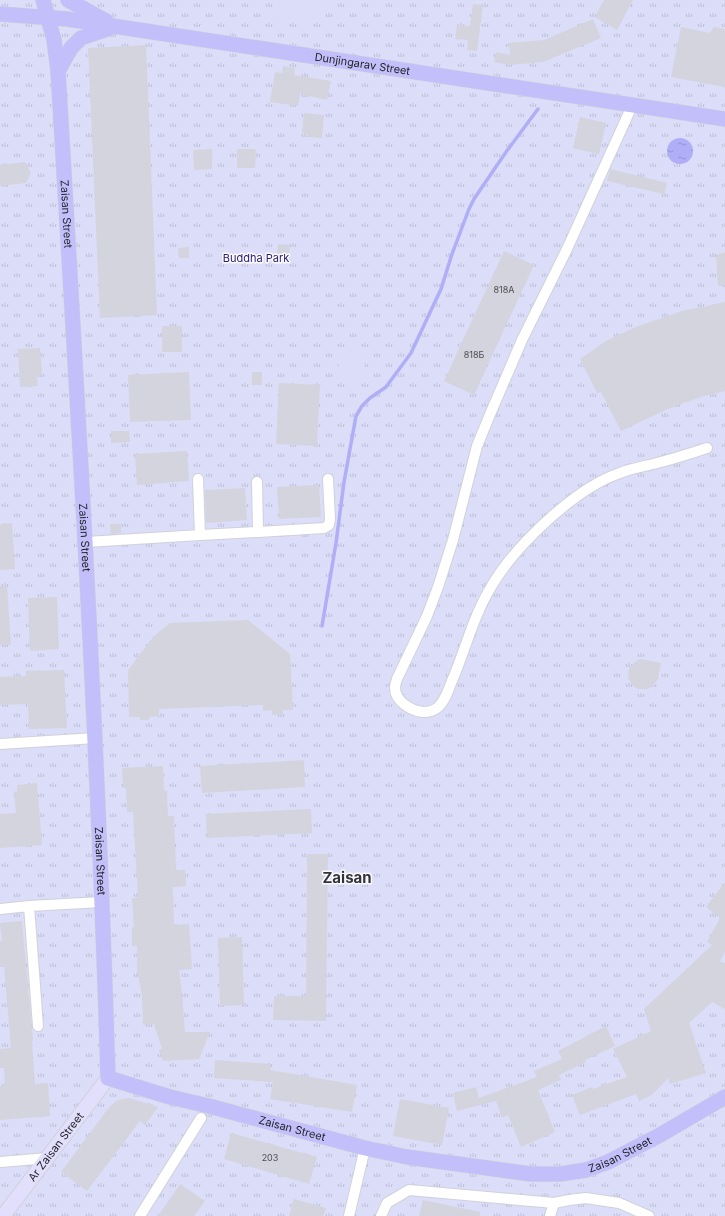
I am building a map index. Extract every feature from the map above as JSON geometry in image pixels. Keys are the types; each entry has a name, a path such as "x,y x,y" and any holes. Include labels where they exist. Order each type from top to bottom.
{"main road":[{"name":"Zaisan Street","path":"43,0 54,40 58,71 73,318 79,454 86,542 96,738 108,1078 170,1097 365,1148 407,1157 491,1170 531,1174 560,1174 586,1170 608,1162 660,1135 725,1097"},
{"path":"68,0 116,27"},
{"name":"Dunjingarav Street","path":"0,14 48,17 725,119"},
{"path":"58,71 71,48 81,38 92,33 116,27"}],"street":[{"path":"632,106 567,249 522,340 477,446 453,540 438,587 427,616 397,679 395,688 396,693 402,702 415,711 424,712 432,711 440,705 450,686 490,588 501,571 520,548 564,506 602,480 620,473 663,462 707,448"},
{"path":"198,479 200,535"},
{"path":"86,542 324,528 329,524 330,519 328,479"},
{"path":"257,482 258,532"},
{"path":"0,744 96,738"},
{"path":"0,909 102,902"},
{"path":"29,906 38,1026"},
{"name":"Ar Zaisan Street","path":"3,1216 108,1078"},
{"path":"140,1216 201,1118"},
{"path":"349,1216 365,1148"},
{"path":"0,1162 48,1158"},
{"path":"381,1216 387,1203 409,1190 554,1203 586,1198 619,1204 649,1216"},
{"path":"550,1216 554,1203"}],"green space":[{"name":"Buddha Park","path":"0,0 725,0 725,1216 0,1216"},
{"path":"275,0 322,0 320,22 273,16"},
{"path":"339,352 365,353 364,381 338,380"}],"water":[{"path":"680,138 689,142 693,151 689,160 680,164 671,160 667,151 671,142"}],"building":[{"path":"604,0 633,0 617,30 595,17"},
{"path":"473,4 483,5 477,51 467,50 468,40 455,39 457,25 470,26"},
{"path":"593,19 601,38 543,62 509,65 494,62 496,52 510,55 509,43 544,40"},
{"path":"681,27 710,33 714,27 725,29 725,87 671,77"},
{"path":"146,45 157,315 100,318 88,48"},
{"path":"283,66 295,68 294,75 331,81 327,100 300,94 298,106 270,102 275,72 282,73"},
{"path":"304,113 324,115 322,138 307,137 307,134 302,133"},
{"path":"580,117 606,123 599,154 573,148"},
{"path":"212,149 212,169 194,170 193,150"},
{"path":"237,149 256,149 255,168 237,168"},
{"path":"25,162 31,173 26,183 0,186 0,165"},
{"path":"610,169 667,183 664,194 607,181"},
{"path":"278,244 290,245 289,255 277,255"},
{"path":"189,247 189,258 179,258 178,248"},
{"path":"504,251 534,265 474,395 444,381"},
{"path":"725,252 725,285 718,286 716,255"},
{"path":"725,302 725,391 704,396 670,408 621,431 601,392 597,393 580,359 606,341 636,327 682,311"},
{"path":"162,326 182,326 182,352 162,352"},
{"path":"40,348 42,375 37,375 38,386 20,387 18,349"},
{"path":"189,372 191,420 130,422 128,375"},
{"path":"252,372 262,372 262,385 252,385"},
{"path":"279,383 320,385 317,446 276,444"},
{"path":"111,431 129,431 130,442 111,443"},
{"path":"187,451 189,481 137,485 135,454"},
{"path":"319,485 321,517 279,519 277,487"},
{"path":"245,488 247,520 206,523 205,490"},
{"path":"12,523 15,569 0,570 0,524"},
{"path":"110,524 121,524 121,533 111,534"},
{"path":"0,586 7,586 11,645 0,645"},
{"path":"57,597 59,649 30,651 28,598"},
{"path":"248,620 290,654 293,710 283,710 283,714 272,715 272,710 263,711 263,705 159,709 159,716 149,717 149,720 140,720 140,717 129,717 128,670 153,637 170,623"},
{"path":"640,659 661,663 658,679 652,687 648,689 638,689 633,686 628,678 629,668"},
{"path":"64,670 67,728 29,729 28,704 0,705 0,677 26,676 26,671"},
{"path":"304,760 305,787 202,793 200,766"},
{"path":"163,766 164,791 167,791 168,816 174,816 176,870 185,870 186,886 173,887 174,925 189,924 192,969 179,970 185,1032 210,1032 199,1059 163,1061 159,1050 162,1049 154,1024 143,1025 142,995 137,971 137,946 132,946 132,927 134,927 132,898 138,898 133,812 127,812 126,788 123,788 122,768"},
{"path":"37,783 42,845 0,848 0,814 16,813 14,792 17,792 17,785"},
{"path":"311,809 312,833 207,838 206,814"},
{"path":"307,854 328,854 326,1021 273,1020 274,996 306,996"},
{"path":"725,882 725,952 720,961 725,964 725,1009 712,1002 689,1023 706,1073 670,1084 668,1078 652,1095 639,1101 636,1094 580,1115 572,1095 592,1087 593,1089 627,1077 613,1049 651,1031 644,1009 712,945 707,942 720,918 706,907"},
{"path":"22,921 33,1041 35,1084 48,1083 50,1116 0,1120 0,1086 5,1086 4,1068 0,1068 0,1049 11,1048 4,966 0,967 0,941 2,941 0,923"},
{"path":"242,937 244,1005 220,1006 218,938"},
{"path":"606,1026 615,1046 585,1060 586,1062 559,1075 561,1080 538,1090 555,1132 521,1147 508,1115 502,1118 496,1101 457,1111 453,1093 476,1087 479,1098 537,1077 534,1071 562,1059 558,1051"},
{"path":"215,1060 271,1064 270,1070 357,1085 352,1112 270,1099 273,1082 214,1078"},
{"path":"129,1098 158,1107 145,1125 140,1121 87,1191 61,1172 110,1106 118,1100"},
{"path":"400,1099 449,1108 442,1145 393,1136"},
{"path":"231,1133 317,1157 309,1184 224,1159"},
{"path":"180,1184 205,1201 194,1216 158,1216"},
{"path":"294,1199 326,1208 323,1216 289,1216"},
{"path":"423,1200 480,1212 480,1216 419,1216"}],"waterway":[{"path":"322,626 336,543 344,482 356,416 362,406 370,398 386,387 411,353 441,289 452,254 474,199 538,109"}],"district":[{"name":"Zaisan","path":"347,878"}]}
